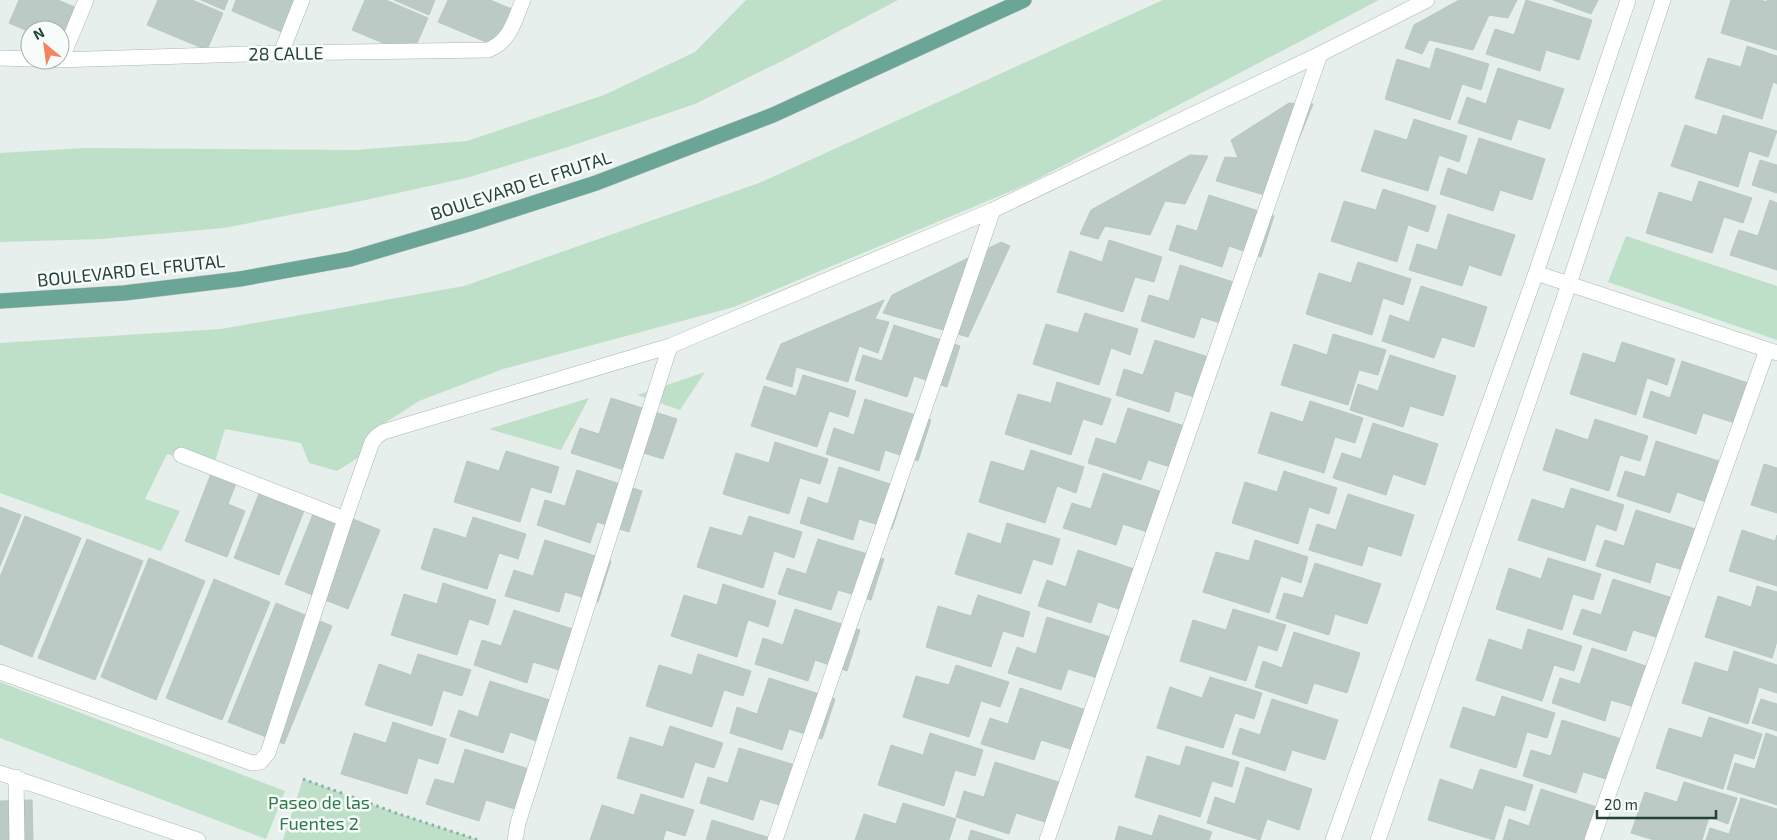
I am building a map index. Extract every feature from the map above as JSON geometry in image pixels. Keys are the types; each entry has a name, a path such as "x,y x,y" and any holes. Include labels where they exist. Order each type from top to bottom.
{"main road":[{"name":"BOULEVARD EL FRUTAL","path":"0,301 124,293 240,279 350,259 472,224 596,183 772,115 1024,0"}],"street":[{"path":"70,36 86,0"},
{"path":"282,53 302,0"},
{"name":"28 CALLE","path":"70,60 282,53 488,50 497,46 508,35 523,0"},
{"path":"0,672 252,763 260,762 268,753 345,519 372,442 377,436 384,432 670,346 993,210 1320,54 1426,0"},
{"path":"1334,840 1536,273 1628,0"},
{"path":"1378,840 1569,284 1664,0"},
{"path":"1047,840 1320,54"},
{"path":"0,58 20,59"},
{"path":"775,840 993,210"},
{"path":"1536,273 1772,352 1592,840"},
{"path":"515,840 526,796 670,346"},
{"path":"181,455 345,519"},
{"path":"0,773 198,840"},
{"path":"16,777 18,840"}],"path":[{"path":"303,779 478,840"}],"green space":[{"path":"746,0 898,0 695,104 568,147 466,178 224,228 101,239 0,242 0,153 84,148 356,150 467,141 604,95 695,52"},
{"path":"1163,0 1379,0 1028,184 734,307 503,369 419,401 382,425 364,454 337,471 309,463 301,443 225,429 213,468 167,454 145,499 180,511 161,551 0,493 0,343 221,329 464,286 759,183"},
{"path":"1626,236 1777,286 1777,340 1608,282"},
{"path":"705,372 680,410 637,395"},
{"path":"589,398 561,450 489,429"},
{"path":"0,682 285,791 266,839 0,738"},
{"name":"Paseo de las Fuentes 2","path":"303,779 396,813 478,840 283,840"}],"building":[{"path":"19,0 58,0 84,11 70,31 70,20 20,20 20,28 9,23"},
{"path":"158,0 192,0 223,13 207,50 147,25"},
{"path":"201,0 228,0 224,10"},
{"path":"236,0 307,0 291,36 232,11"},
{"path":"365,0 386,0 428,18 412,55 352,30"},
{"path":"394,0 435,0 429,15"},
{"path":"448,0 490,0 514,10 498,47 438,22"},
{"path":"1459,0 1517,0 1508,18 1489,15 1473,50 1429,40 1422,54 1405,48 1414,25"},
{"path":"1526,0 1592,20 1579,60 1546,50 1540,71 1486,54 1495,29 1514,35"},
{"path":"1553,0 1598,0 1591,14"},
{"path":"1731,0 1760,0 1767,2 1767,0 1777,0 1777,50 1721,33"},
{"path":"1747,46 1777,56 1777,84 1773,82 1762,119 1695,98 1708,58 1741,67"},
{"path":"1436,48 1489,64 1481,90 1462,84 1450,120 1385,99 1397,59 1430,69"},
{"path":"1498,68 1564,89 1550,129 1518,119 1511,140 1458,123 1467,97 1486,104"},
{"path":"1289,103 1313,104 1275,198 1216,181 1225,157 1238,158 1231,140"},
{"path":"1723,115 1777,131 1768,157 1749,151 1738,187 1671,166 1685,125 1717,135"},
{"path":"1414,119 1467,136 1459,162 1439,155 1428,191 1361,171 1375,130 1407,140"},
{"path":"1479,138 1545,159 1532,200 1500,190 1493,211 1440,194 1448,168 1467,175"},
{"path":"1190,155 1208,156 1185,204 1165,201 1150,235 1105,226 1098,239 1080,234 1091,210"},
{"path":"1760,160 1777,165 1777,193 1752,185"},
{"path":"1699,181 1752,198 1743,223 1724,217 1712,253 1646,233 1659,192 1692,202"},
{"path":"1383,189 1436,206 1428,232 1408,225 1397,262 1331,241 1344,201 1376,210"},
{"path":"1209,195 1274,216 1261,257 1229,246 1222,267 1169,250 1177,225 1197,231"},
{"path":"1770,200 1777,203 1777,270 1730,255 1739,230 1758,236"},
{"path":"1448,214 1515,235 1501,276 1469,265 1462,286 1409,270 1417,244 1437,250"},
{"path":"1109,240 1162,257 1154,282 1135,277 1123,312 1057,292 1070,251 1102,262"},
{"path":"1001,242 1010,246 968,337 883,313 892,295"},
{"path":"1358,262 1411,279 1403,305 1383,298 1372,335 1306,314 1319,273 1351,283"},
{"path":"1180,265 1246,286 1233,327 1201,317 1194,338 1141,321 1149,295 1169,301"},
{"path":"1421,286 1487,307 1474,347 1442,337 1434,358 1382,341 1390,315 1409,322"},
{"path":"884,300 875,319 889,322 878,353 859,346 848,382 796,367 792,387 766,379 781,344"},
{"path":"1085,313 1138,329 1130,355 1111,348 1099,385 1033,364 1046,324 1078,333"},
{"path":"894,325 960,346 947,387 914,376 907,397 855,380 863,355 882,361"},
{"path":"1333,334 1386,350 1378,375 1359,370 1348,405 1281,385 1294,344 1327,355"},
{"path":"1155,340 1221,361 1207,401 1175,391 1169,412 1116,395 1124,369 1143,375"},
{"path":"1622,342 1675,359 1667,385 1647,378 1636,415 1570,394 1583,353 1615,363"},
{"path":"1390,355 1456,376 1443,416 1410,406 1403,427 1350,410 1358,384 1378,391"},
{"path":"1682,361 1748,383 1735,423 1703,413 1696,434 1643,417 1651,391 1670,398"},
{"path":"803,375 856,391 848,417 829,411 817,447 751,426 764,386 796,396"},
{"path":"1057,382 1111,399 1102,425 1083,419 1071,455 1005,434 1018,394 1051,403"},
{"path":"611,398 677,419 663,459 631,449 624,470 571,453 580,428 599,434"},
{"path":"865,399 931,420 918,461 885,450 879,471 826,454 834,428 854,435"},
{"path":"1310,401 1363,418 1355,443 1335,437 1324,473 1258,453 1271,412 1303,422"},
{"path":"1128,408 1194,429 1180,470 1148,460 1141,480 1088,463 1096,438 1116,444"},
{"path":"1595,419 1648,436 1640,461 1620,455 1609,491 1543,470 1556,429 1588,440"},
{"path":"1373,423 1438,444 1425,485 1393,474 1386,495 1333,478 1342,453 1361,459"},
{"path":"1656,441 1722,462 1709,503 1677,492 1670,513 1617,496 1625,471 1645,477"},
{"path":"775,442 828,459 820,484 800,478 789,514 723,494 736,453 769,463"},
{"path":"1031,450 1084,467 1076,493 1057,486 1045,523 979,502 991,461 1024,471"},
{"path":"506,451 559,467 551,493 531,487 520,522 454,502 467,461 499,471"},
{"path":"1764,464 1777,468 1777,513 1751,505"},
{"path":"839,467 905,489 892,529 859,519 853,540 800,523 808,497 828,504"},
{"path":"577,470 642,491 629,532 597,522 590,543 537,525 545,500 565,506"},
{"path":"212,471 237,481 228,504 245,511 227,557 185,541"},
{"path":"1284,471 1337,488 1329,514 1309,507 1298,544 1232,523 1245,482 1277,492"},
{"path":"1103,473 1169,494 1156,535 1123,524 1116,545 1063,528 1072,503 1091,509"},
{"path":"262,486 307,503 279,575 234,558"},
{"path":"1571,488 1624,505 1616,531 1596,524 1585,561 1518,540 1532,499 1564,509"},
{"path":"1348,494 1414,515 1401,556 1368,546 1362,566 1309,550 1317,524 1336,530"},
{"path":"317,504 380,530 348,609 285,584"},
{"path":"0,507 21,515 0,566"},
{"path":"1636,510 1702,531 1689,572 1656,562 1650,583 1596,566 1605,540 1624,546"},
{"path":"25,516 81,538 32,657 0,644 0,577"},
{"path":"749,516 802,532 794,558 774,551 763,588 697,567 710,527 742,536"},
{"path":"473,517 526,534 518,559 499,553 487,589 421,569 434,528 466,538"},
{"path":"1007,523 1060,539 1052,565 1033,559 1021,594 955,574 968,533 1001,544"},
{"path":"1742,530 1775,541 1777,535 1777,586 1729,571"},
{"path":"87,539 143,561 95,680 38,658"},
{"path":"818,539 884,559 871,600 838,590 831,610 778,594 787,568 806,574"},
{"path":"545,540 611,561 598,602 565,592 559,612 505,596 514,570 533,576"},
{"path":"1255,540 1308,557 1301,583 1281,576 1269,613 1203,592 1216,552 1249,561"},
{"path":"1078,550 1143,572 1130,613 1098,602 1091,623 1038,606 1047,580 1066,587"},
{"path":"149,558 205,581 156,700 101,677"},
{"path":"1548,558 1601,574 1593,600 1573,594 1562,630 1496,609 1509,568 1541,579"},
{"path":"1315,563 1381,584 1367,624 1335,614 1329,635 1276,618 1284,593 1303,598"},
{"path":"214,579 270,602 222,720 166,698"},
{"path":"1613,579 1679,600 1666,640 1633,630 1626,651 1573,634 1582,609 1601,615"},
{"path":"443,583 496,600 488,625 469,619 457,655 391,635 404,594 437,604"},
{"path":"723,584 776,601 768,627 748,620 737,657 671,636 684,595 717,605"},
{"path":"1757,586 1777,592 1777,641 1772,658 1705,637 1718,596 1751,607"},
{"path":"978,595 1030,612 1023,637 1003,631 991,667 926,647 938,606 971,616"},
{"path":"276,603 332,626 284,744 228,722"},
{"path":"795,609 860,630 847,671 815,660 808,681 755,664 763,638 783,645"},
{"path":"1233,609 1286,625 1277,651 1258,645 1246,681 1180,661 1193,620 1226,630"},
{"path":"514,610 579,631 566,672 533,662 527,683 474,665 482,640 501,646"},
{"path":"1047,617 1114,638 1101,679 1068,669 1061,690 1008,673 1017,647 1036,654"},
{"path":"1528,629 1582,646 1574,671 1554,665 1542,701 1476,680 1489,639 1522,650"},
{"path":"1294,632 1360,653 1347,693 1314,683 1307,704 1255,687 1263,661 1282,668"},
{"path":"1592,648 1658,670 1644,710 1611,700 1605,721 1552,703 1560,678 1580,684"},
{"path":"1734,651 1777,665 1777,693 1759,687 1748,724 1682,703 1695,662 1728,672"},
{"path":"418,654 471,670 462,696 443,690 432,726 365,705 379,664 411,675"},
{"path":"698,654 751,671 743,696 724,690 712,727 646,706 659,665 692,675"},
{"path":"956,665 1009,682 1000,707 981,701 969,737 903,717 916,676 949,685"},
{"path":"1210,677 1262,693 1254,719 1235,713 1223,748 1157,728 1170,687 1202,698"},
{"path":"769,678 835,699 822,739 789,729 782,750 730,733 737,707 757,714"},
{"path":"490,681 556,702 542,743 510,732 503,753 450,736 459,710 478,717"},
{"path":"1020,688 1086,710 1073,750 1041,740 1034,760 981,744 990,718 1008,724"},
{"path":"1502,696 1555,713 1547,738 1527,732 1516,768 1450,747 1463,707 1495,717"},
{"path":"1272,699 1338,720 1325,760 1292,750 1285,771 1232,754 1240,728 1260,735"},
{"path":"1761,699 1777,704 1777,731 1752,723"},
{"path":"1709,717 1762,734 1754,759 1734,753 1723,789 1656,768 1669,728 1702,738"},
{"path":"1562,720 1628,741 1616,782 1583,772 1576,793 1523,776 1531,750 1551,756"},
{"path":"393,722 446,739 438,764 418,758 407,794 341,774 354,733 386,743"},
{"path":"670,726 723,743 714,768 695,762 683,798 617,778 630,737 663,747"},
{"path":"930,733 983,750 975,776 955,770 944,806 878,785 891,745 923,755"},
{"path":"1766,733 1777,737 1777,805 1727,789 1735,763 1755,769"},
{"path":"1186,746 1239,762 1232,787 1212,781 1200,817 1135,797 1147,756 1180,766"},
{"path":"739,748 805,768 792,809 760,799 753,820 700,803 708,777 728,783"},
{"path":"465,749 532,770 518,810 486,800 479,821 426,804 435,779 454,784"},
{"path":"995,762 1062,783 1048,823 1016,813 1009,834 956,817 964,791 984,797"},
{"path":"1246,767 1312,789 1299,830 1267,819 1260,840 1207,823 1215,797 1235,804"},
{"path":"1480,769 1533,785 1525,811 1505,805 1494,840 1428,820 1440,779 1473,790"},
{"path":"1684,782 1737,798 1728,824 1709,817 1702,840 1654,840 1631,833 1645,792 1677,802"},
{"path":"1541,789 1606,810 1597,840 1503,840 1509,819 1529,826"},
{"path":"641,794 694,810 685,836 666,830 663,840 590,840 602,805 634,815"},
{"path":"1741,798 1777,809 1777,840 1706,840 1710,828 1729,834"},
{"path":"32,800 33,840 0,840 0,801"},
{"path":"903,803 956,819 949,840 855,840 864,814 896,824"},
{"path":"1159,815 1212,832 1209,840 1115,840 1119,826 1152,836"},
{"path":"712,820 777,840 706,840"},
{"path":"971,830 1003,840 968,840"}]}
